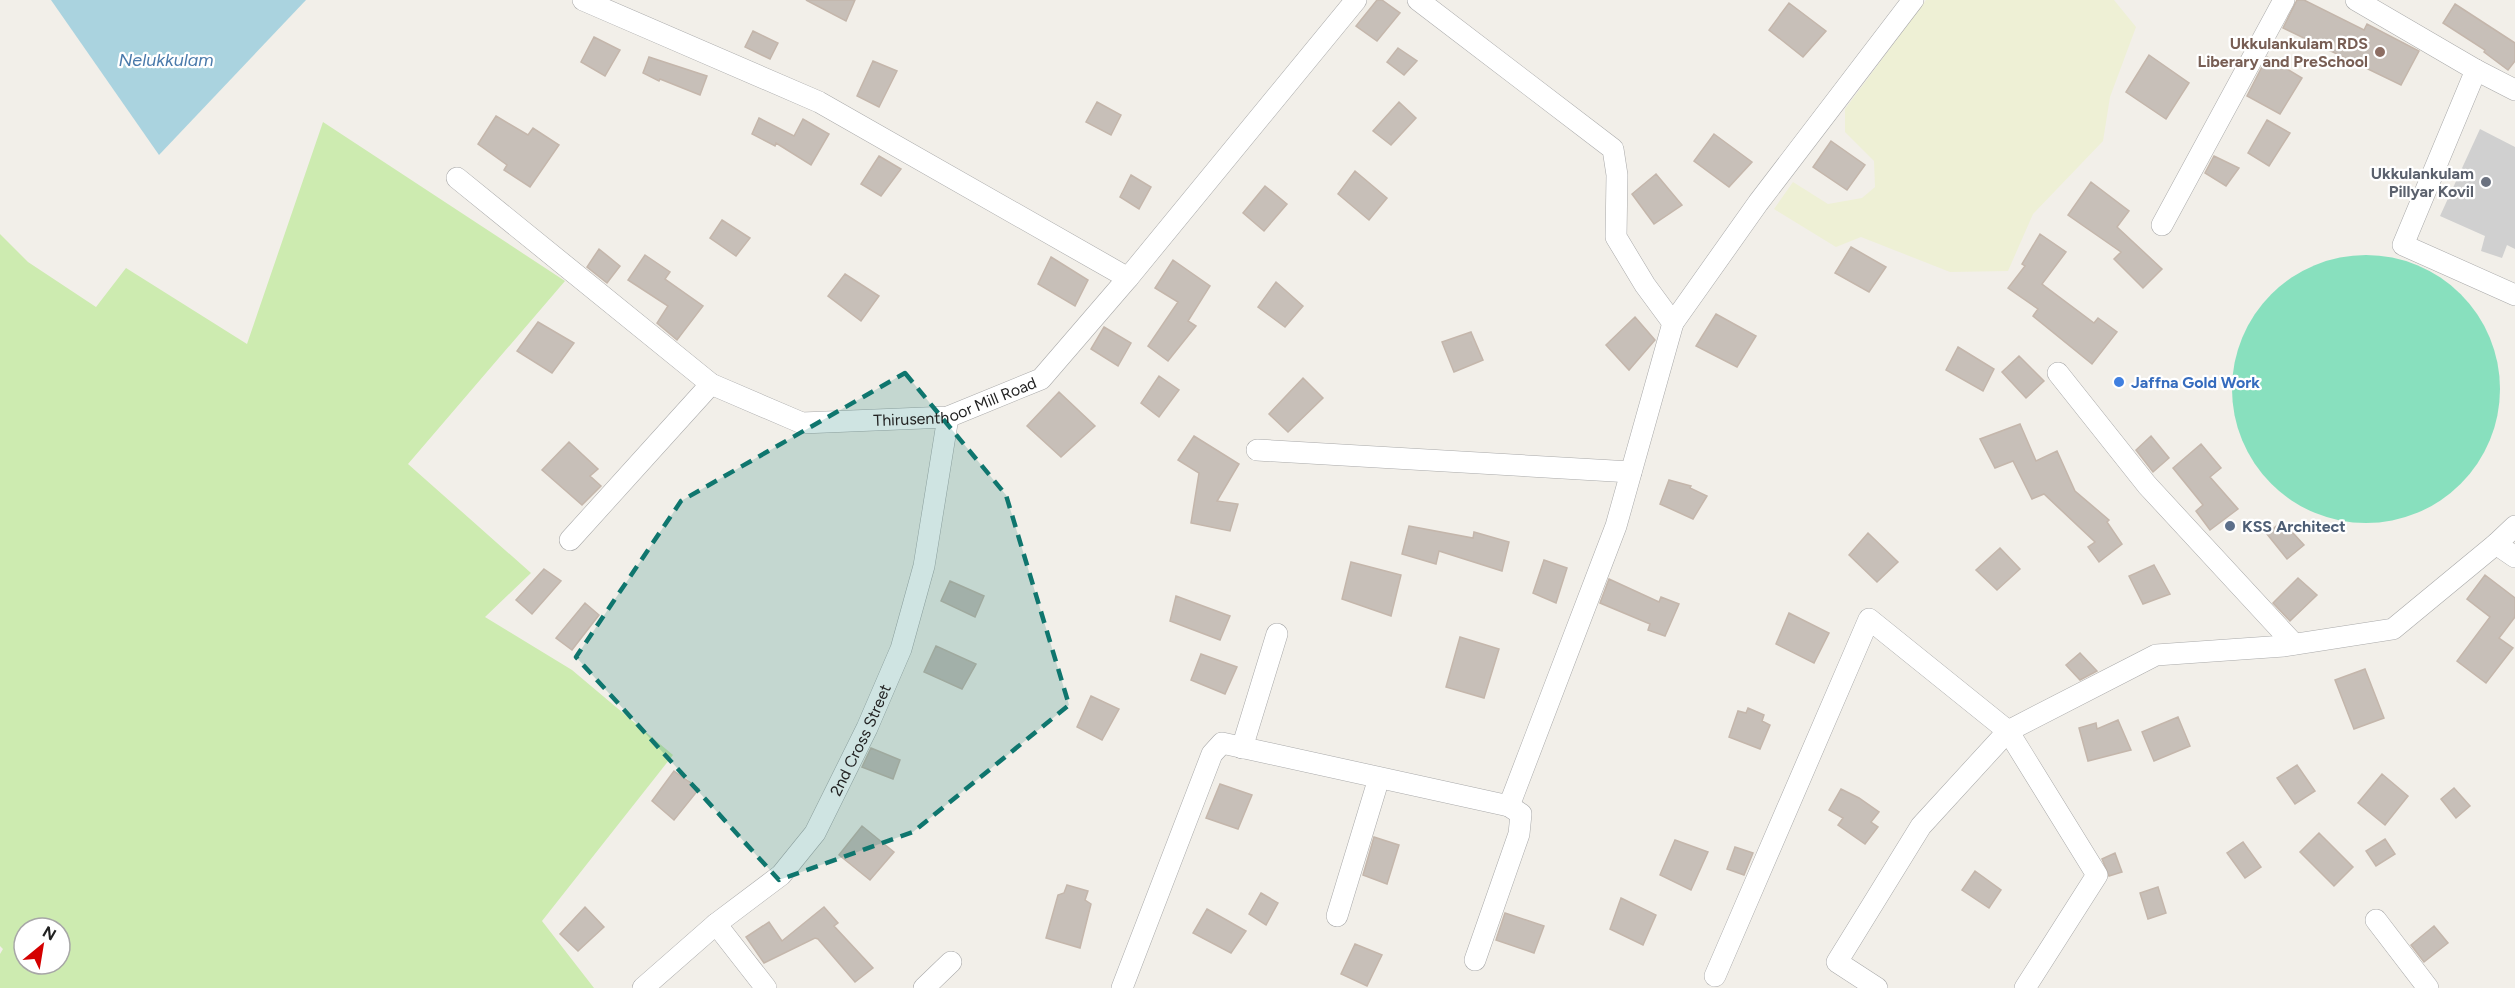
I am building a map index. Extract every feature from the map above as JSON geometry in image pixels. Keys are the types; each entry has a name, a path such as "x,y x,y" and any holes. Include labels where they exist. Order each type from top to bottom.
{"street":[{"path":"583,0 819,102 1128,278"},
{"name":"Thirusenthoor Mill Road","path":"457,178 711,384 802,423 948,417 1041,379 1128,278 1356,0"},
{"path":"1418,0 1613,149 1617,175 1616,237 1645,285 1673,324"},
{"path":"1509,806 1616,526 1673,324 1758,203 1913,0"},
{"path":"2162,225 2284,0"},
{"path":"2356,0 2475,70 2515,90"},
{"path":"2475,70 2403,244 2515,295"},
{"path":"2058,373 2147,484 2294,644"},
{"path":"570,540 711,384"},
{"name":"2nd Cross Street","path":"643,988 716,924 780,875 815,832 867,728 901,649 924,566 948,417"},
{"path":"1257,450 1631,472"},
{"path":"1877,988 1837,963 1921,826 2008,731 2156,655 2294,644 2392,629 2515,526"},
{"path":"2496,544 2515,557"},
{"path":"1715,976 1869,619 2008,731 2097,876 2025,988"},
{"path":"1242,747 1277,634"},
{"path":"1122,988 1212,754 1222,743 1509,806 1521,814 1519,834 1475,960"},
{"path":"1337,916 1379,778"},
{"path":"2376,920 2428,988"},
{"path":"716,924 766,988"},
{"path":"924,988 951,962"}],"highlighted area":[{"path":"905,373 1006,495 1069,705 913,832 779,880 576,657 681,501"}],"shaded area":[{"name":"Ukkulankulam Pillyar Kovil","path":"2480,129 2515,147 2515,249 2507,245 2502,258 2481,251 2485,236 2440,216"}],"green space":[{"path":"1926,0 2114,0 2136,27 2110,97 2103,141 2033,214 2008,271 1950,272 1861,237 1836,247 1774,209 1793,182 1828,204 1862,198 1875,187 1874,161 1845,132 1845,109"},
{"path":"323,122 565,281 408,464 531,573 485,617 572,670 673,755 542,921 594,988 0,988 0,954 3,949 0,946 0,234 28,262 96,307 126,268 247,344"},
{"path":"2353,255 2379,255 2405,260 2429,270 2461,294 2478,314 2495,350 2500,389 2495,428 2478,464 2461,484 2441,501 2405,518 2379,523 2353,523 2327,518 2303,508 2281,493 2262,474 2247,452 2237,428 2232,402 2232,376 2237,350 2247,326 2262,304 2281,285 2303,270 2327,260"}],"water":[{"name":"Nelukkulam","path":"51,0 306,0 159,155"}],"building":[{"path":"806,0 855,0 846,21"},
{"path":"1377,0 1382,0 1400,13 1377,41 1356,26"},
{"path":"2297,0 2304,0 2364,30 2367,24 2419,51 2401,85 2283,28"},
{"path":"1789,3 1826,31 1803,57 1769,30"},
{"path":"2455,4 2515,43 2515,61 2508,70 2484,52 2485,50 2443,23"},
{"path":"753,31 778,43 770,59 745,47"},
{"path":"594,37 620,50 605,76 581,62"},
{"path":"1398,48 1417,61 1404,75 1387,62"},
{"path":"2149,55 2189,83 2166,119 2126,92"},
{"path":"649,57 707,76 700,95 643,73"},
{"path":"2267,57 2302,78 2280,114 2247,96"},
{"path":"873,61 897,71 879,107 857,96"},
{"path":"1097,102 1121,115 1111,135 1086,122"},
{"path":"1399,102 1416,118 1391,145 1373,131"},
{"path":"496,116 528,135 533,128 559,145 530,187 504,170 507,165 478,144"},
{"path":"759,118 794,136 803,119 829,134 811,165 776,143 775,146 752,134"},
{"path":"2267,120 2290,133 2269,166 2248,153"},
{"path":"1714,134 1752,162 1729,187 1694,161"},
{"path":"1831,141 1865,165 1847,190 1813,167"},
{"path":"879,156 901,169 881,196 861,184"},
{"path":"2214,156 2239,168 2226,186 2205,173"},
{"path":"1355,171 1387,198 1369,220 1338,194"},
{"path":"1656,174 1682,205 1654,224 1632,194"},
{"path":"1131,175 1151,187 1139,209 1120,197"},
{"path":"2091,182 2129,211 2117,227 2162,269 2143,288 2114,259 2121,252 2068,215"},
{"path":"1265,186 1287,204 1264,231 1243,213"},
{"path":"722,220 750,238 736,256 710,238"},
{"path":"2040,234 2066,252 2042,284 2094,323 2098,318 2117,332 2092,364 2033,316 2038,309 2008,288 2025,266 2022,264"},
{"path":"1851,247 1886,267 1869,292 1835,273"},
{"path":"599,249 620,266 607,283 587,267"},
{"path":"645,255 670,272 665,279 703,306 677,340 657,323 668,306 628,280"},
{"path":"1051,257 1088,280 1075,306 1038,284"},
{"path":"1173,260 1210,286 1188,321 1196,326 1168,361 1148,346 1178,302 1155,288"},
{"path":"845,274 879,296 861,321 828,296"},
{"path":"1276,282 1303,306 1285,327 1258,307"},
{"path":"1716,314 1756,336 1737,367 1696,346"},
{"path":"1635,317 1655,340 1629,370 1606,345"},
{"path":"538,322 574,343 552,373 517,351"},
{"path":"1104,327 1131,343 1118,366 1091,349"},
{"path":"1471,332 1483,360 1454,372 1442,342"},
{"path":"1958,347 1994,369 1983,391 1946,370"},
{"path":"2019,356 2044,381 2026,398 2002,372"},
{"path":"1159,376 1179,390 1159,417 1141,403"},
{"path":"1303,378 1323,398 1288,432 1269,414"},
{"path":"1059,392 1095,426 1061,457 1027,426"},
{"path":"2020,424 2036,461 2057,451 2075,491 2109,520 2107,522 2122,544 2099,562 2088,547 2095,542 2044,494 2032,499 2013,461 1995,468 1980,439"},
{"path":"1194,436 1239,464 1217,501 1238,504 1230,531 1191,523 1199,473 1178,460"},
{"path":"2151,436 2169,458 2153,472 2136,450"},
{"path":"569,442 598,469 590,476 601,486 582,505 542,470"},
{"path":"2201,444 2221,468 2210,477 2238,509 2210,530 2196,511 2203,505 2173,468"},
{"path":"1669,480 1691,486 1690,488 1707,496 1693,519 1660,504"},
{"path":"2282,521 2304,545 2287,559 2267,534"},
{"path":"1409,526 1473,538 1474,532 1509,542 1502,571 1439,551 1436,564 1402,554"},
{"path":"1868,533 1898,562 1877,582 1849,555"},
{"path":"2000,548 2020,569 1997,590 1976,570"},
{"path":"1544,560 1567,568 1556,603 1533,593"},
{"path":"1351,562 1401,575 1391,616 1342,599"},
{"path":"2154,565 2170,594 2143,604 2129,576"},
{"path":"544,569 561,581 532,614 516,600"},
{"path":"2485,575 2515,598 2515,617 2499,638 2513,648 2486,683 2457,661 2490,617 2467,599"},
{"path":"2298,578 2317,595 2290,621 2273,603"},
{"path":"1609,579 1659,602 1661,597 1679,604 1665,636 1648,630 1650,624 1600,603"},
{"path":"950,581 984,596 975,617 941,601"},
{"path":"1176,596 1230,616 1220,640 1170,621"},
{"path":"585,603 599,615 572,650 556,638"},
{"path":"1789,613 1829,633 1814,663 1776,644"},
{"path":"1460,637 1499,649 1484,698 1446,687"},
{"path":"936,646 976,664 962,689 924,672"},
{"path":"2080,653 2097,671 2080,680 2066,665"},
{"path":"1201,654 1237,667 1225,694 1191,680"},
{"path":"2365,669 2384,718 2354,729 2335,680"},
{"path":"1091,696 1119,709 1102,740 1077,727"},
{"path":"1748,708 1764,715 1762,721 1770,725 1760,749 1729,737 1738,711 1746,713"},
{"path":"2178,717 2190,746 2154,761 2142,732"},
{"path":"2118,720 2131,750 2088,761 2079,728 2096,723 2097,729"},
{"path":"871,748 900,760 893,779 862,767"},
{"path":"2297,765 2315,791 2295,804 2277,778"},
{"path":"674,771 699,789 674,820 652,801"},
{"path":"2382,774 2408,796 2385,825 2358,803"},
{"path":"1220,784 1252,795 1238,829 1206,818"},
{"path":"2454,788 2470,806 2456,818 2441,799"},
{"path":"1841,789 1879,812 1871,822 1878,827 1865,844 1838,825 1843,818 1829,810"},
{"path":"862,826 894,852 870,880 839,855"},
{"path":"2319,833 2353,867 2334,886 2300,852"},
{"path":"1374,837 1399,845 1387,884 1363,875"},
{"path":"2385,839 2395,854 2376,866 2366,851"},
{"path":"1675,840 1708,852 1691,890 1660,875"},
{"path":"2243,842 2261,867 2245,878 2227,853"},
{"path":"1735,847 1753,853 1744,875 1727,869"},
{"path":"2115,853 2122,872 2109,876 2102,859"},
{"path":"1975,871 2001,890 1989,908 1962,890"},
{"path":"1067,885 1088,891 1085,900 1091,904 1080,948 1046,938 1058,895 1064,893"},
{"path":"2158,887 2166,913 2148,919 2140,893"},
{"path":"1261,893 1278,903 1266,925 1249,914"},
{"path":"1621,898 1656,915 1643,945 1610,929"},
{"path":"585,907 604,927 578,951 560,934"},
{"path":"824,907 838,923 834,926 873,968 855,982 818,939 815,938 764,963 746,937 769,922 782,941"},
{"path":"1207,909 1246,931 1231,953 1193,933"},
{"path":"1505,913 1544,926 1534,953 1496,940"},
{"path":"2434,926 2448,943 2424,962 2411,945"},
{"path":"1355,944 1382,955 1367,986 1341,974"}],"place":[{"name":"Ukkulankulam RDS Liberary and PreSchool","path":"2380,52"},
{"name":"Ukkulankulam Pillyar Kovil","path":"2486,182"},
{"name":"Jaffna Gold Work","path":"2119,382"},
{"name":"KSS Architect","path":"2230,526"}]}
